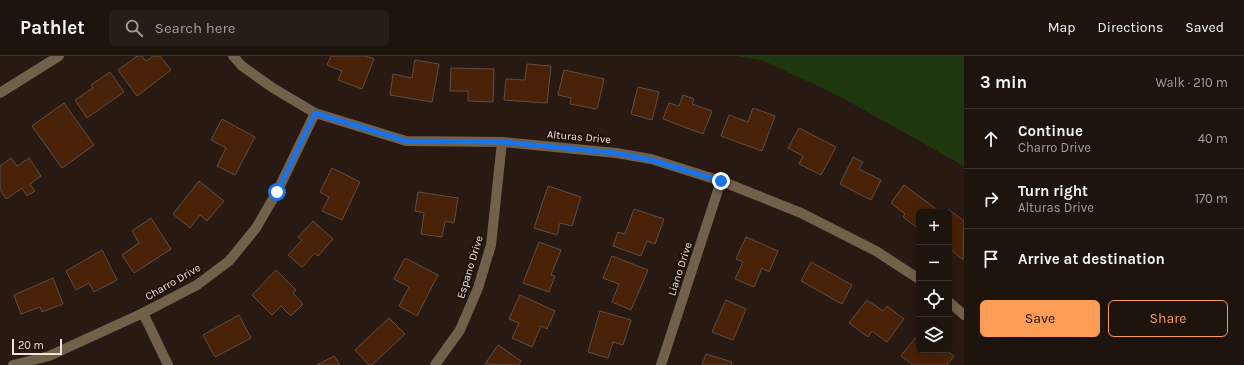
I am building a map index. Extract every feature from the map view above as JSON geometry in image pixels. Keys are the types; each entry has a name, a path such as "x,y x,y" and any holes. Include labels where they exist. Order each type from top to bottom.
{"street":[{"path":"0,93 59,56"},
{"name":"Alturas Drive","path":"233,56 242,66 273,88 315,113 406,141 502,142 616,153 651,160 721,181 801,213 876,251 916,277"},
{"name":"Charro Drive","path":"13,365 49,356 143,314 197,285 229,260 256,228 315,113"},
{"name":"Espano Drive","path":"435,365 460,330 478,288 492,245 502,142"},
{"name":"Liano Drive","path":"661,365 721,181"},
{"path":"952,305 964,315"},
{"path":"143,314 168,365"}],"green space":[{"path":"737,56 964,56 964,166 841,97 764,61"}],"building":[{"path":"137,56 142,56 146,61 153,56 160,56 171,70 137,96 118,70"},
{"path":"331,56 366,56 374,59 362,89 338,80 342,71 327,65"},
{"path":"415,60 439,64 432,102 390,95 393,74 412,78"},
{"path":"527,64 551,66 547,103 504,100 506,79 525,80"},
{"path":"451,68 494,69 493,102 468,101 468,91 450,91"},
{"path":"564,70 604,79 597,109 570,104 571,98 558,95"},
{"path":"110,72 124,92 87,118 75,100 93,88 91,85"},
{"path":"638,87 659,92 652,120 631,114"},
{"path":"683,95 694,99 692,104 712,111 703,134 663,119 669,103 679,106"},
{"path":"64,103 94,145 62,168 32,126"},
{"path":"753,108 775,116 762,151 721,136 729,115 748,122"},
{"path":"222,119 255,137 235,175 217,166 226,148 211,140"},
{"path":"799,128 836,147 821,175 799,164 803,156 788,148"},
{"path":"853,157 863,162 859,169 881,180 871,200 840,184"},
{"path":"11,158 17,166 29,158 41,176 30,184 35,191 27,196 22,188 6,199 0,189 0,166"},
{"path":"332,168 360,182 342,220 322,211 329,197 320,192"},
{"path":"199,181 224,201 207,221 200,215 190,228 173,214"},
{"path":"904,185 935,208 916,209 916,227 903,217 905,214 891,203"},
{"path":"548,186 581,197 572,226 560,223 557,235 534,228"},
{"path":"418,192 458,198 454,223 445,221 442,237 421,234 424,213 415,211"},
{"path":"634,209 664,219 655,244 647,241 641,256 613,246 618,232 625,234"},
{"path":"952,212 964,221 963,260 952,251"},
{"path":"151,218 171,249 134,273 122,255 139,243 132,231"},
{"path":"313,221 333,239 318,256 315,253 302,267 288,255 302,240 298,237"},
{"path":"746,237 778,251 769,272 762,268 754,287 735,279 743,262 736,259"},
{"path":"539,242 561,250 551,275 555,276 549,292 523,283"},
{"path":"102,250 117,280 94,292 89,283 76,290 66,271"},
{"path":"612,256 648,270 631,310 612,302 619,284 603,278"},
{"path":"405,258 438,275 417,316 399,306 409,287 394,279"},
{"path":"811,262 852,285 842,304 801,281"},
{"path":"276,270 296,290 293,293 303,304 291,316 281,306 272,315 252,295"},
{"path":"53,278 63,304 42,312 40,307 21,314 14,295"},
{"path":"520,295 555,311 547,329 541,326 532,347 512,338 519,323 509,319"},
{"path":"726,300 746,309 733,340 712,332"},
{"path":"867,300 883,311 887,306 904,319 887,342 872,331 868,337 849,323"},
{"path":"600,311 631,320 623,345 613,342 608,358 588,352"},
{"path":"239,315 251,338 215,357 203,335"},
{"path":"389,318 405,334 372,365 369,365 355,350"},
{"path":"915,338 916,353 950,353 954,356 947,365 913,365 901,356"},
{"path":"498,345 521,361 519,365 485,364"},
{"path":"706,354 732,362 731,365 702,365"},
{"path":"334,356 340,365 317,365"}],"route":[{"path":"277,192 315,113 406,141 502,142 616,153 651,160 721,181"}]}
